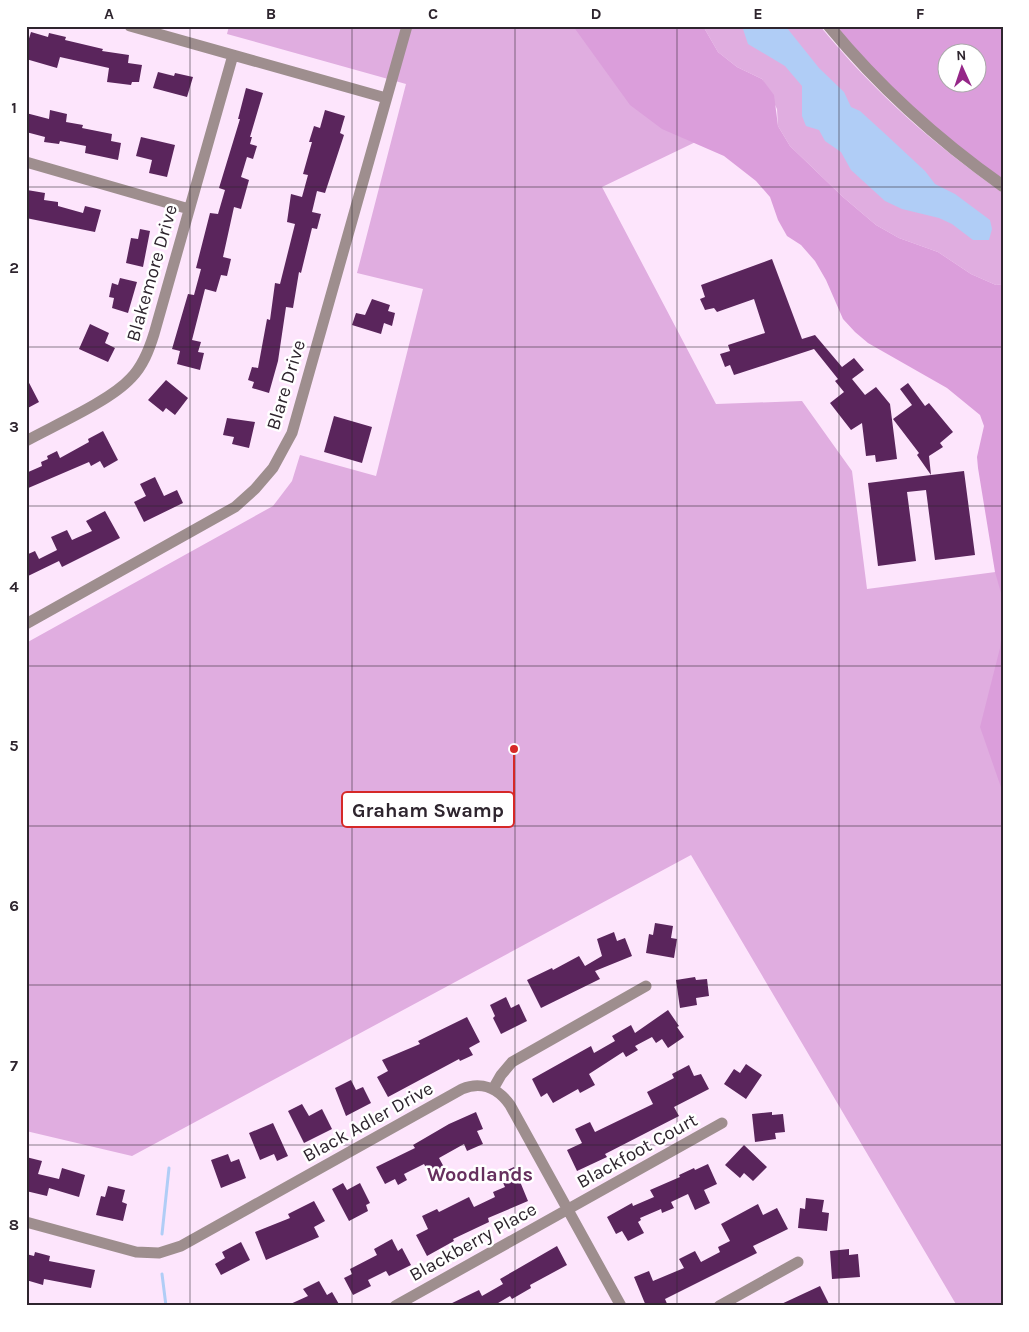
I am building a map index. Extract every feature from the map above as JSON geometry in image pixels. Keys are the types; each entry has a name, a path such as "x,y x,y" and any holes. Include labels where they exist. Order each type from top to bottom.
{"street":[{"path":"130,26 386,98"},
{"name":"Blare Drive","path":"26,624 224,514 250,494 273,468 292,433 407,26"},
{"path":"829,26 870,73 917,118 966,159 1003,186"},
{"name":"Blakemore Drive","path":"26,441 115,391 137,370 152,340 233,55"},
{"path":"26,162 189,209"},
{"path":"621,1306 510,1105 494,1089 501,1074 512,1062 646,986"},
{"name":"Black Adler Drive","path":"26,1222 129,1251 144,1253 166,1252 181,1246 462,1089 477,1085 494,1089"},
{"name":"Blackfoot Court","path":"568,1210 722,1123"},
{"name":"Blackberry Place","path":"395,1306 568,1210"},
{"path":"719,1306 798,1262"}],"shaded area":[{"path":"229,26 689,26 733,124 602,187 716,404 802,401 852,471 867,589 1003,571 1003,1306 957,1306 691,855 132,1156 26,1131 26,643 273,506 292,481 300,455 376,476 423,289 357,273 406,84 227,34"},
{"path":"573,26 703,26 718,52 737,67 762,79 774,95 778,126 790,146 843,197 876,225 899,238 938,252 971,274 996,285 1003,284 1003,600 995,572 978,468 977,457 984,426 980,415 947,388 868,343 855,332 843,319 826,280 815,261 801,245 787,236 778,220 770,197 756,181 724,156 662,129 630,105"},
{"path":"703,26 820,26 861,73 906,116 953,156 1003,193 1003,284 996,285 971,274 938,252 899,238 876,225 843,197 790,146 778,126 777,109 762,79 737,67 718,52"},
{"path":"835,26 1003,26 1003,179 954,147 858,54"},
{"path":"1003,624 1003,793 980,727 1000,648"}],"water":[{"path":"742,26 787,28 819,68 844,92 851,107 860,111 882,131 925,171 935,184 955,194 990,220 992,229 989,240 973,240 952,224 939,218 902,209 885,201 851,170 841,152 825,141 819,130 806,126 802,116 802,86 785,66 748,44"}],"building":[{"path":"31,32 48,37 49,33 66,37 65,40 103,49 102,51 129,55 128,63 142,65 139,82 132,82 131,85 107,82 109,68 60,57 57,68 26,59 26,48"},
{"path":"158,72 174,76 175,73 193,77 187,97 153,88"},
{"path":"246,88 263,93 250,137 252,137 250,144 257,146 253,159 247,157 241,177 249,180 241,209 234,207 223,257 231,259 227,276 221,275 216,292 205,289 192,340 201,342 198,352 204,353 200,370 177,364 180,351 172,349 188,294 194,295 201,269 196,268 210,213 218,214 225,190 219,188 240,119 238,119"},
{"path":"50,110 67,114 66,122 83,125 82,128 112,134 111,141 121,143 118,160 85,153 86,146 60,141 59,144 44,142 45,137 26,132 26,113 49,119"},
{"path":"325,110 345,116 340,133 344,135 325,193 317,191 312,212 321,214 317,229 312,228 301,273 299,272 293,308 286,307 278,361 269,393 252,388 254,382 248,380 252,367 258,368 267,319 270,320 275,283 280,284 295,224 287,222 291,194 302,197 308,175 303,174 312,142 309,142 314,126 320,128"},
{"path":"141,137 175,145 167,177 149,173 152,160 136,156"},
{"path":"27,190 45,193 44,200 58,202 58,206 83,213 85,206 101,210 95,232 26,218"},
{"path":"140,229 150,231 143,267 126,263 131,238 138,239"},
{"path":"772,259 802,339 815,335 842,367 854,358 864,370 852,379 865,395 876,387 890,404 897,459 876,462 875,455 866,456 862,423 851,430 830,403 844,392 835,381 838,379 814,349 734,375 730,365 725,367 720,354 730,351 728,345 765,333 754,299 717,312 714,308 705,310 700,299 705,297 701,285"},
{"path":"120,278 137,282 128,313 112,308 114,298 109,297 112,283 118,285"},
{"path":"372,299 390,305 388,311 395,313 392,326 384,323 381,334 352,325 356,313 365,315"},
{"path":"90,324 109,333 105,343 115,348 108,362 79,349"},
{"path":"26,377 39,402 26,409"},
{"path":"166,380 188,398 175,415 166,408 163,412 148,400"},
{"path":"908,383 925,406 929,403 953,432 940,443 943,447 929,456 931,475 917,455 919,453 893,419 912,405 900,389"},
{"path":"334,416 372,427 362,463 324,452"},
{"path":"227,418 255,422 249,448 232,444 234,437 223,435"},
{"path":"103,431 118,460 104,468 100,461 91,466 89,462 26,489 26,473 42,466 41,462 48,459 47,456 57,451 60,458 89,442 88,439"},
{"path":"964,471 975,555 935,560 926,490 907,492 916,561 878,566 868,483"},
{"path":"155,477 164,496 177,490 183,503 144,522 134,502 146,496 140,484"},
{"path":"105,511 120,538 62,567 59,561 26,577 26,555 35,551 39,559 57,550 51,537 67,530 72,540 92,531 86,521"},
{"path":"655,923 673,926 671,938 677,939 674,958 646,953 649,934 653,935"},
{"path":"614,932 617,941 625,938 632,956 595,971 600,979 541,1008 527,980 552,968 553,970 579,956 585,966 602,956 597,939"},
{"path":"695,977 696,980 707,979 709,996 696,998 697,1005 680,1008 676,980"},
{"path":"506,997 511,1008 519,1004 527,1021 501,1034 493,1018 495,1016 490,1005"},
{"path":"668,1010 684,1037 668,1048 662,1039 656,1043 652,1037 635,1046 638,1050 626,1057 623,1052 589,1074 595,1085 580,1093 578,1089 553,1103 547,1093 541,1097 532,1079 591,1046 594,1053 615,1041 612,1036 631,1025 635,1033"},
{"path":"467,1017 480,1042 469,1048 473,1055 460,1061 459,1059 388,1097 377,1077 388,1071 382,1060 420,1044 418,1041"},
{"path":"746,1064 762,1075 746,1099 724,1084 734,1069 740,1073"},
{"path":"689,1065 694,1076 701,1074 709,1089 674,1107 679,1116 605,1154 607,1157 577,1171 567,1150 582,1143 575,1129 590,1122 595,1132 653,1104 647,1092 674,1078 672,1074"},
{"path":"351,1080 356,1090 363,1087 371,1103 346,1116 335,1088"},
{"path":"302,1104 309,1116 322,1109 332,1129 304,1143 288,1111"},
{"path":"476,1112 483,1129 477,1131 483,1144 467,1151 464,1144 439,1158 445,1169 431,1177 424,1164 404,1174 407,1180 398,1185 395,1179 385,1184 376,1167 415,1148 413,1145 449,1124"},
{"path":"772,1112 772,1115 783,1114 785,1132 775,1133 776,1139 755,1142 752,1114"},
{"path":"273,1123 288,1156 277,1161 274,1154 260,1160 249,1133"},
{"path":"744,1145 767,1167 753,1181 744,1173 740,1178 725,1165"},
{"path":"228,1154 231,1162 239,1159 246,1178 221,1188 211,1160"},
{"path":"26,1157 42,1161 38,1174 59,1179 62,1168 85,1175 79,1197 49,1188 47,1196 26,1191"},
{"path":"708,1164 717,1184 704,1190 710,1203 695,1210 688,1194 671,1202 674,1208 662,1213 661,1209 640,1218 641,1220 638,1222 644,1233 628,1241 622,1231 616,1234 607,1217 632,1203 633,1206 654,1197 650,1190 680,1177 679,1175 694,1168 695,1170"},
{"path":"514,1167 528,1201 488,1218 489,1222 453,1239 454,1241 427,1256 416,1235 428,1229 422,1216 437,1209 439,1212 469,1197 474,1207 495,1197 493,1192 505,1187 499,1174"},
{"path":"343,1183 347,1190 360,1183 370,1203 366,1205 368,1211 349,1221 332,1189"},
{"path":"108,1186 125,1190 122,1202 127,1204 123,1221 96,1215 101,1196 105,1197"},
{"path":"806,1198 824,1200 822,1212 829,1213 827,1231 798,1228 800,1208 805,1209"},
{"path":"314,1201 325,1221 314,1227 319,1237 266,1260 255,1232 290,1218 288,1214"},
{"path":"758,1204 763,1215 777,1208 788,1229 753,1246 757,1253 665,1299 668,1306 646,1306 634,1277 649,1271 653,1281 684,1268 679,1259 695,1251 701,1262 720,1252 718,1247 730,1241 721,1224"},
{"path":"392,1239 398,1251 402,1248 411,1265 389,1276 386,1271 368,1280 371,1286 353,1295 344,1278 352,1274 350,1269 377,1255 374,1249"},
{"path":"241,1242 250,1260 221,1275 215,1264 225,1258 222,1252"},
{"path":"557,1246 567,1265 530,1285 531,1288 512,1299 510,1296 493,1306 446,1306 479,1290 482,1296 503,1284 500,1279"},
{"path":"849,1249 849,1255 858,1254 860,1277 832,1279 830,1251"},
{"path":"35,1252 50,1256 49,1261 95,1270 91,1288 44,1279 43,1285 26,1280 28,1272 26,1272 26,1254 34,1256"},
{"path":"319,1281 327,1295 332,1292 340,1306 286,1306 308,1296 303,1289"},
{"path":"820,1286 830,1306 777,1306"}],"waterway":[{"path":"162,1234 169,1168"},
{"path":"162,1274 166,1306"}],"place":[{"name":"Graham Swamp","path":"514,749"}],"district":[{"name":"Woodlands","path":"480,1174"}]}
